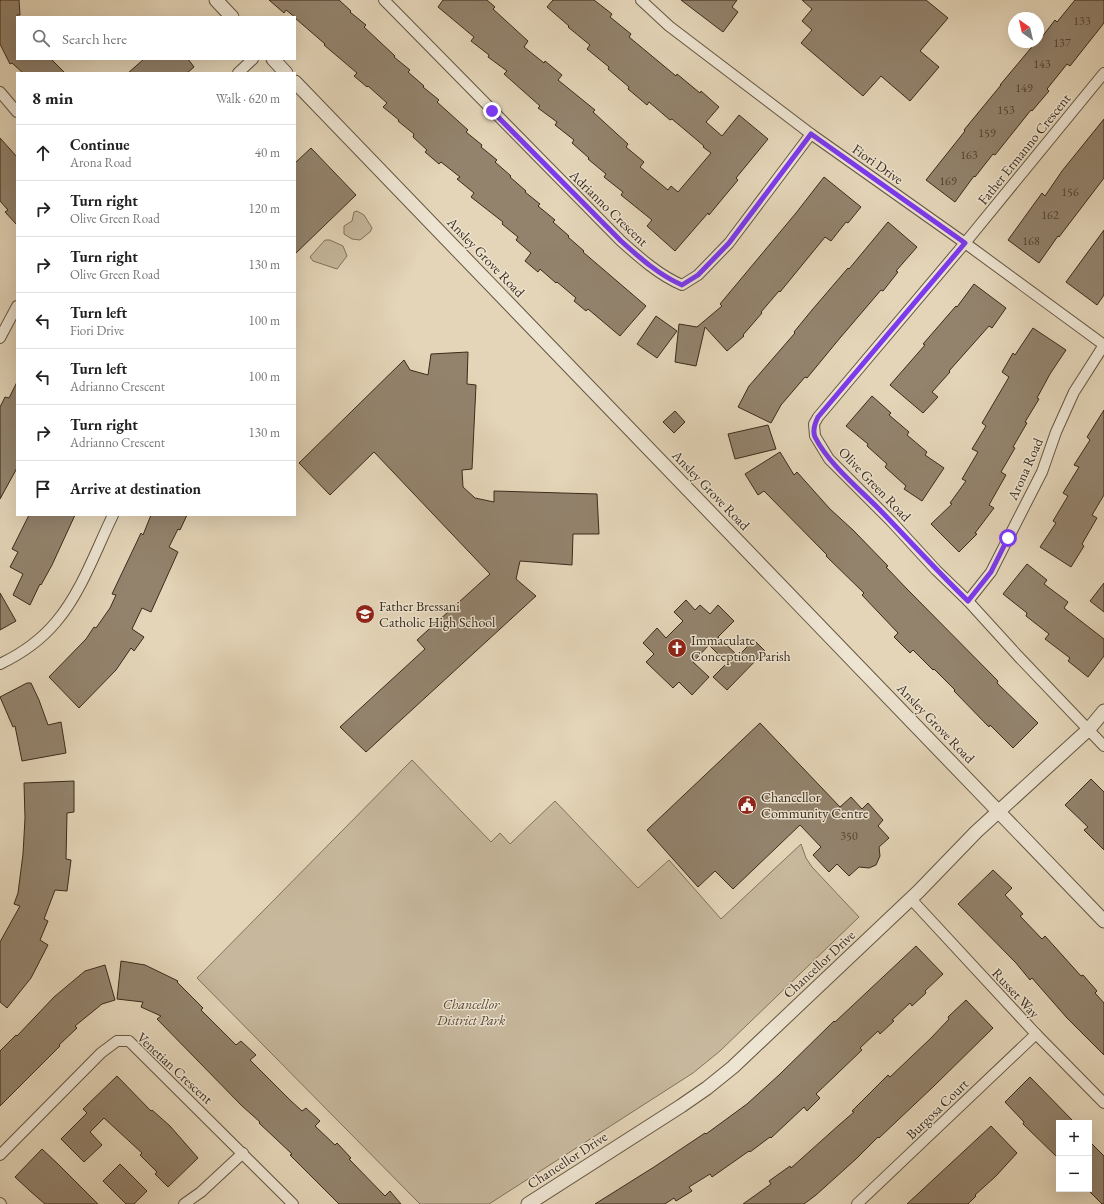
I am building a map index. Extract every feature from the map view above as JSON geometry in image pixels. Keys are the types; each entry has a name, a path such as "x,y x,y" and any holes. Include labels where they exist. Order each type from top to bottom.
{"street":[{"path":"216,0 231,16"},
{"name":"Adrianno Crescent","path":"384,0 621,241 642,260 669,280 682,285 698,275 729,243 811,134"},
{"name":"Fiori Drive","path":"641,0 669,26 811,134 965,243 1104,345"},
{"path":"239,72 252,60"},
{"path":"274,60 285,72"},
{"name":"Father Ermanno Crescent","path":"965,243 1104,73"},
{"name":"Ansley Grove Road","path":"296,83 1104,921"},
{"path":"0,92 16,111"},
{"name":"Olive Green Road","path":"965,243 818,417 814,424 815,436 829,459 968,601 1104,746"},
{"path":"0,338 16,308"},
{"name":"Arona Road","path":"968,601 991,572 1042,472 1056,432 1074,392 1104,345"},
{"path":"0,664 27,649 43,636 56,622 79,588 113,516"},
{"name":"Chancellor Drive","path":"528,1204 707,1088 738,1062 911,899 976,832 1088,729 1104,711"},
{"name":"Russet Way","path":"911,899 1036,1034 1104,1103"},
{"name":"Burgosa Court","path":"857,1204 1036,1034"},
{"name":"Venetian Crescent","path":"0,1155 102,1053 117,1041 129,1041 293,1204"},
{"path":"184,1204 201,1192 243,1153"}],"green space":[{"path":"357,211 364,215 372,228 370,232 360,240 352,239 344,234 344,226 352,221 354,212"},
{"path":"325,240 330,240 343,246 347,256 337,269 313,261 310,257"},
{"name":"Chancellor District Park","path":"412,760 491,842 500,833 510,844 555,801 638,888 669,860 721,919 801,844 806,858 812,867 859,917 720,1051 693,1073 489,1204 420,1204 197,978"}],"building":[{"path":"0,0 19,0 20,15 16,16 16,60 52,60 64,72 22,72 12,63 10,64 0,44"},
{"path":"269,0 339,0 351,11 350,12 366,25 364,27 395,56 394,57 410,70 408,72 439,100 437,102 468,130 466,132 482,145 481,147 497,160 495,162 526,191 525,192 540,204 538,206 555,220 553,222 584,251 583,252 646,306 620,336 588,309 586,311 574,301 576,298 557,282 556,283 540,269 538,272 525,261 531,253 516,240 518,237 502,224 503,222 471,197 474,193 457,179 460,177 441,162 439,164 425,152 427,150 413,137 414,134 383,107 387,103 354,76 357,73 296,19 296,16 286,10 284,13"},
{"path":"443,0 487,0 495,7 493,9 528,41 524,47 562,75 558,80 595,110 593,112 628,144 626,147 644,162 640,167 668,190 671,186 678,192 711,153 672,119 670,120 649,102 647,105 628,89 629,87 608,69 609,67 587,49 590,45 547,7 553,0 594,0 612,14 610,17 631,34 629,37 676,76 677,74 700,93 701,91 719,107 706,122 722,136 739,115 768,139 736,178 738,180 709,215 708,213 675,251 647,226 652,220 621,195 623,192 604,177 606,174 572,143 574,140 555,125 557,122 538,108 540,106 504,74 507,71 488,57 489,55 471,41 474,37 438,7"},
{"path":"681,0 737,0 732,7 738,12 723,32"},
{"path":"802,0 926,0 948,18 920,51 939,67 910,101 881,76 863,96 801,43 812,30 802,21 812,9"},
{"path":"1075,0 1104,0 1104,23 1070,66 1067,64 1047,89 1049,91 1032,111 1031,110 995,155 993,154 975,177 974,176 955,202 926,180 965,131 964,130 1031,48 1044,48 1044,34 1055,20 1057,22"},
{"path":"143,60 189,60 194,67 188,72 129,72"},
{"path":"1104,119 1104,178 1059,237 1058,236 1039,263 1008,240 1042,193 1045,196 1062,171"},
{"path":"0,138 16,156 16,224 5,212 8,210 0,201"},
{"path":"311,148 356,195 296,253 296,162"},
{"path":"824,177 861,207 848,223 846,222 831,241 825,237 780,292 779,291 761,312 762,313 743,335 744,336 727,351 705,327 696,366 675,362 679,324 697,327 722,306 720,304"},
{"path":"888,222 917,247 896,271 898,272 883,291 881,290 807,378 805,377 781,405 771,423 738,407 749,386"},
{"path":"1104,230 1104,295 1097,305 1066,282"},
{"path":"974,284 1006,308 992,328 989,326 932,392 938,397 923,413 890,385 925,345 923,344 956,306 957,307"},
{"path":"656,316 677,331 657,358 637,344"},
{"path":"1033,328 1066,350 1050,374 1037,398 1039,399 1025,422 1027,423 1013,447 1015,448 1001,472 1006,475 989,505 994,508 975,533 977,534 959,552 931,524 952,504 950,503 966,481 962,479 978,452 972,449 986,426 982,423 1009,377 1002,372 1013,353 1015,355"},
{"path":"468,352 467,384 476,385 472,469 462,470 463,487 475,498 494,502 494,491 597,494 599,534 573,534 572,565 520,561 516,579 536,596 366,752 340,727 425,649 417,640 490,574 374,452 330,495 299,463 404,360 410,370 428,375 431,354"},
{"path":"16,384 16,470 0,499 0,407 5,397 9,398"},
{"path":"872,396 891,413 889,415 909,432 907,435 927,452 925,455 944,468 922,501 904,489 906,486 885,467 887,464 867,446 868,444 846,426"},
{"path":"1104,410 1104,495 1092,515 1097,518 1082,544 1084,546 1071,567 1040,547 1056,523 1053,521 1068,496 1063,493 1079,467 1074,465 1090,440 1087,437"},
{"path":"675,411 685,422 674,433 663,422"},
{"path":"768,425 776,449 735,459 728,434"},
{"path":"780,452 794,475 797,472 830,509 853,530 888,566 886,567 907,589 998,681 997,683 1038,723 1013,748 990,725 989,727 934,669 933,670 913,650 910,653 894,637 898,633 862,595 864,593 826,556 827,555 764,491 758,495 745,474"},
{"path":"28,516 75,516 52,565 41,585 40,584 30,605 13,595 23,574 10,567 18,552 12,549"},
{"path":"151,516 187,516 180,530 178,529 169,547 178,552 151,612 142,608 132,629 144,637 134,651 131,648 116,670 79,708 49,677 86,639 94,627 96,628 110,608 116,595 112,594 141,533 143,535"},
{"path":"1027,564 1047,580 1044,584 1068,602 1064,608 1104,639 1104,656 1088,677 1068,661 1070,658 1045,639 1049,634 1026,616 1027,613 1003,594"},
{"path":"1104,583 1104,612 1090,601"},
{"path":"0,593 16,621 0,630"},
{"name":"Immaculate Conception Parish","path":"686,600 695,610 700,605 710,614 718,605 734,621 718,637 738,656 754,640 765,651 727,690 713,677 727,663 709,645 693,662 709,677 692,695 679,682 673,688 646,662 654,654 643,643 657,628 666,638 683,621 674,612"},
{"path":"27,683 31,683 48,725 61,722 66,753 22,761 15,726 13,727 0,697"},
{"name":"Chancellor Community Centre","path":"760,723 840,807 851,797 862,809 868,803 883,820 878,826 889,838 879,847 880,856 876,865 869,868 859,867 849,876 837,864 829,872 813,855 821,847 800,825 733,889 715,871 698,887 647,830"},
{"path":"1091,779 1104,792 1104,850 1084,830 1088,827 1065,805"},
{"path":"74,781 74,812 67,813 66,859 71,860 67,891 55,890 44,919 48,921 40,940 48,945 31,978 7,1008 0,1002 0,942 20,906 14,904 18,893 23,854 25,818 24,783"},
{"path":"993,870 1012,888 1005,895 1023,914 1020,916 1042,939 1045,936 1081,976 1083,975 1097,991 1095,993 1104,1003 1104,1055 1067,1018 1032,978 1030,980 1016,963 958,904"},
{"path":"916,946 943,974 912,1006 910,1003 880,1034 878,1031 860,1048 862,1050 816,1094 820,1098 807,1111 804,1107 771,1138 770,1137 712,1177 710,1174 689,1187 692,1191 676,1201 674,1198 665,1204 595,1204 705,1133 706,1134 747,1104 834,1021 835,1022"},
{"path":"121,961 145,965 178,981 177,982 203,1008 201,1010 236,1045 241,1041 256,1055 250,1060 290,1100 302,1111 306,1108 320,1121 315,1126 335,1145 337,1143 351,1158 349,1159 385,1196 390,1191 401,1204 339,1204 290,1155 292,1154 242,1106 157,1019 161,1016 141,1007 143,1002 117,999"},
{"path":"105,965 115,1000 102,1004 75,1026 77,1028 0,1106 0,1051 16,1035 17,1036 54,997 85,971"},
{"path":"966,1000 993,1028 879,1138 878,1137 856,1159 804,1204 743,1204 771,1184 769,1181 790,1166 791,1168 854,1112 852,1111 888,1075 890,1077 931,1038 949,1019 948,1017"},
{"path":"117,1076 151,1111 152,1110 170,1126 198,1158 168,1187 155,1174 157,1172 140,1155 142,1153 104,1118 90,1132 102,1145 84,1162 61,1139 87,1113 83,1109"},
{"path":"1030,1077 1072,1120 1056,1120 1056,1156 1023,1124 1024,1122 1005,1102"},
{"path":"991,1126 1017,1153 968,1204 907,1204"},
{"path":"1092,1144 1104,1156 1104,1204 1102,1204 1090,1192 1092,1192"},
{"path":"42,1149 98,1204 45,1204 15,1177"},
{"path":"120,1164 147,1191 134,1204 126,1204 103,1181"}],"place":[{"name":"Father Bressani Catholic High School","path":"365,614"},
{"name":"Immaculate Conception Parish","path":"677,648"},
{"name":"Chancellor Community Centre","path":"747,805"}],"route":[{"path":"492,111 621,241 642,260 669,280 682,285 698,275 729,243 811,134 965,243 818,417 814,424 815,436 829,459 968,601 991,572 1008,538"}]}
